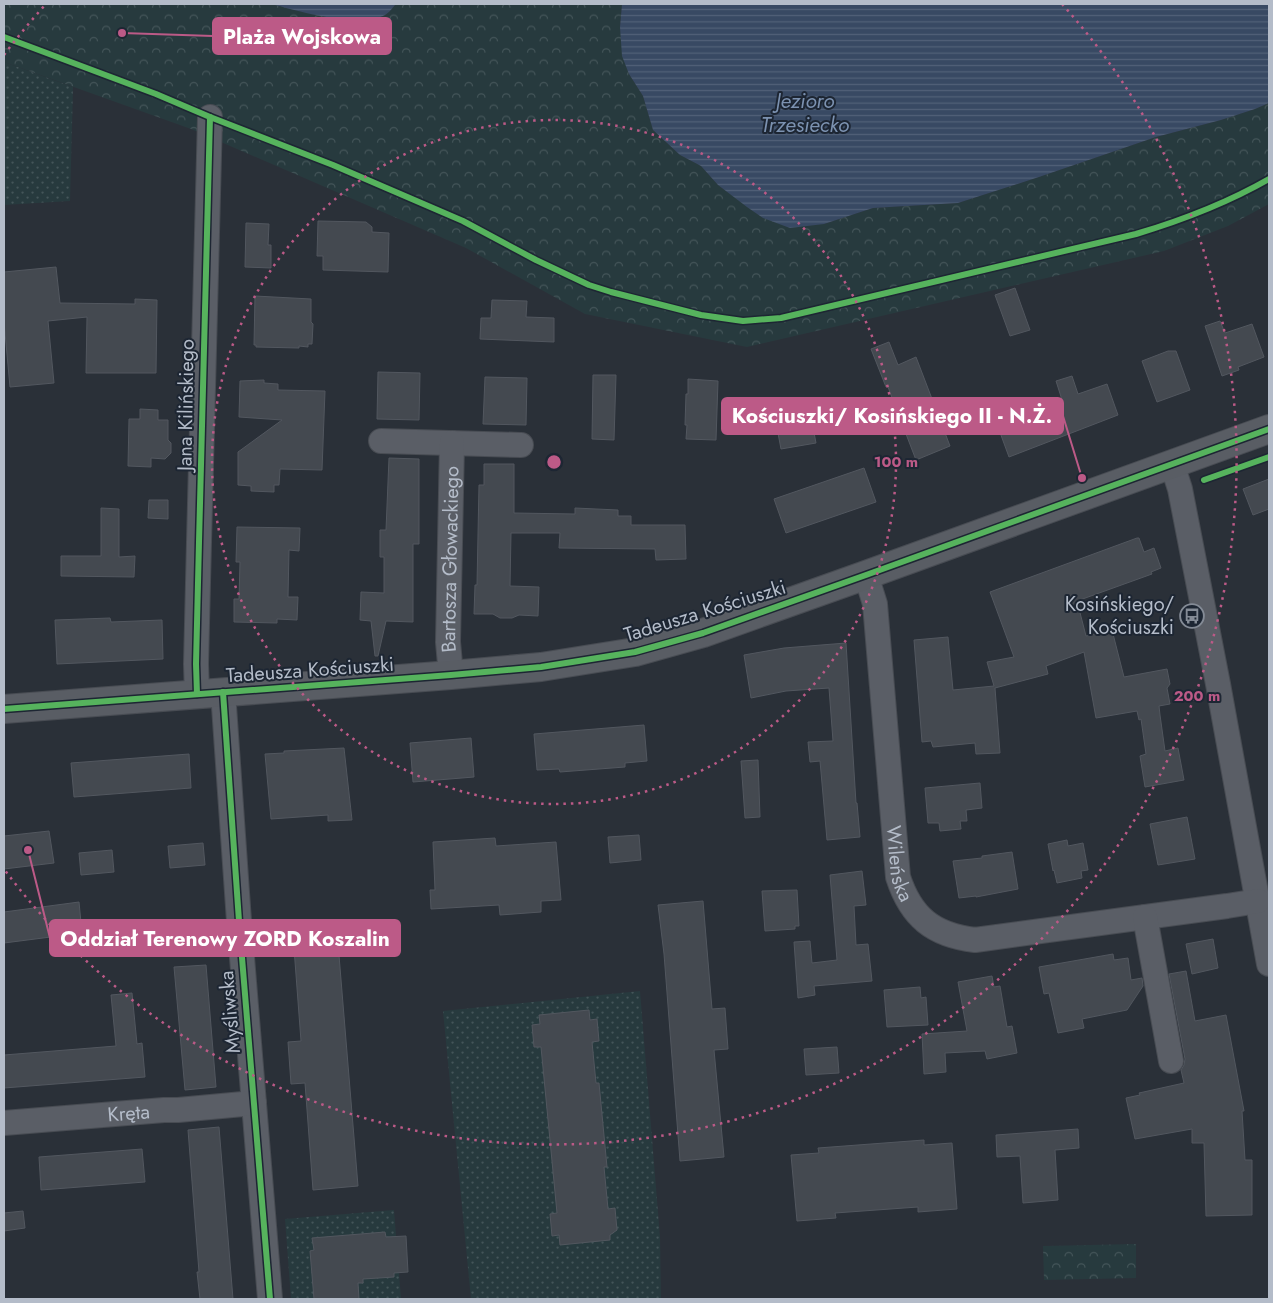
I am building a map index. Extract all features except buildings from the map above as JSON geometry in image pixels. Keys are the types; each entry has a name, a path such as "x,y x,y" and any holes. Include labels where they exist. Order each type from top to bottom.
{"street":[{"name":"Jana Kilińskiego","path":"210,117 199,542 210,693"},
{"name":"Tadeusza Kościuszki","path":"4,709 540,667 634,652 704,632 1269,429"},
{"name":"Bartosza Głowackiego","path":"381,441 521,445"},
{"name":"Bartosza Głowackiego","path":"451,675 448,642 452,442"},
{"path":"1172,464 1180,489 1218,684 1269,964"},
{"name":"Wileńska","path":"866,575 875,604 898,877 904,894 921,918 936,930 956,938 975,940 1258,901"},
{"name":"Myśliwska","path":"210,693 239,921 270,1299"},
{"path":"1145,917 1171,1061"},
{"name":"Kręta","path":"4,1123 254,1103"}],"green space":[{"path":"4,4 272,4 339,19 369,19 386,14 396,4 622,4 620,27 629,74 643,96 653,130 680,155 701,166 718,185 763,218 824,224 873,208 958,203 1156,137 1221,120 1269,103 1269,204 1228,226 1164,251 747,347 585,314 466,248 191,129 4,62"},
{"path":"4,62 73,87 70,201 4,205"},
{"path":"640,991 660,1237 661,1299 471,1299 443,1011"},
{"path":"394,1210 401,1299 291,1299 285,1219"},
{"path":"1136,1244 1136,1278 1044,1280 1043,1246"}],"water":[{"path":"272,4 396,4 385,15 374,19 360,20 329,17"},
{"name":"Jezioro Trzesiecko","path":"622,4 1269,4 1269,103 1221,120 1156,137 958,203 873,208 824,224 790,228 763,218 747,207 718,185 701,166 680,155 653,130 643,96 629,74 622,56 620,27"}],"cycle path":[{"path":"4,37 156,94 333,165 463,221 536,260 589,285 701,315 743,321 781,318 1136,234 1204,210 1237,196 1269,179"},
{"path":"197,694 196,664 210,117"},
{"path":"4,709 541,667 635,652 703,633 1269,429"},
{"path":"1204,480 1269,457"},
{"path":"223,692 239,921 270,1299"}],"place":[{"name":"Plaża Wojskowa","path":"122,33"},
{"name":"Kościuszki/ Kosińskiego II - N.Ż.","path":"1082,478"},
{"name":"Kosińskiego/ Kościuszki","path":"1192,616"},
{"name":"Oddział Terenowy ZORD Koszalin","path":"28,850"}]}
